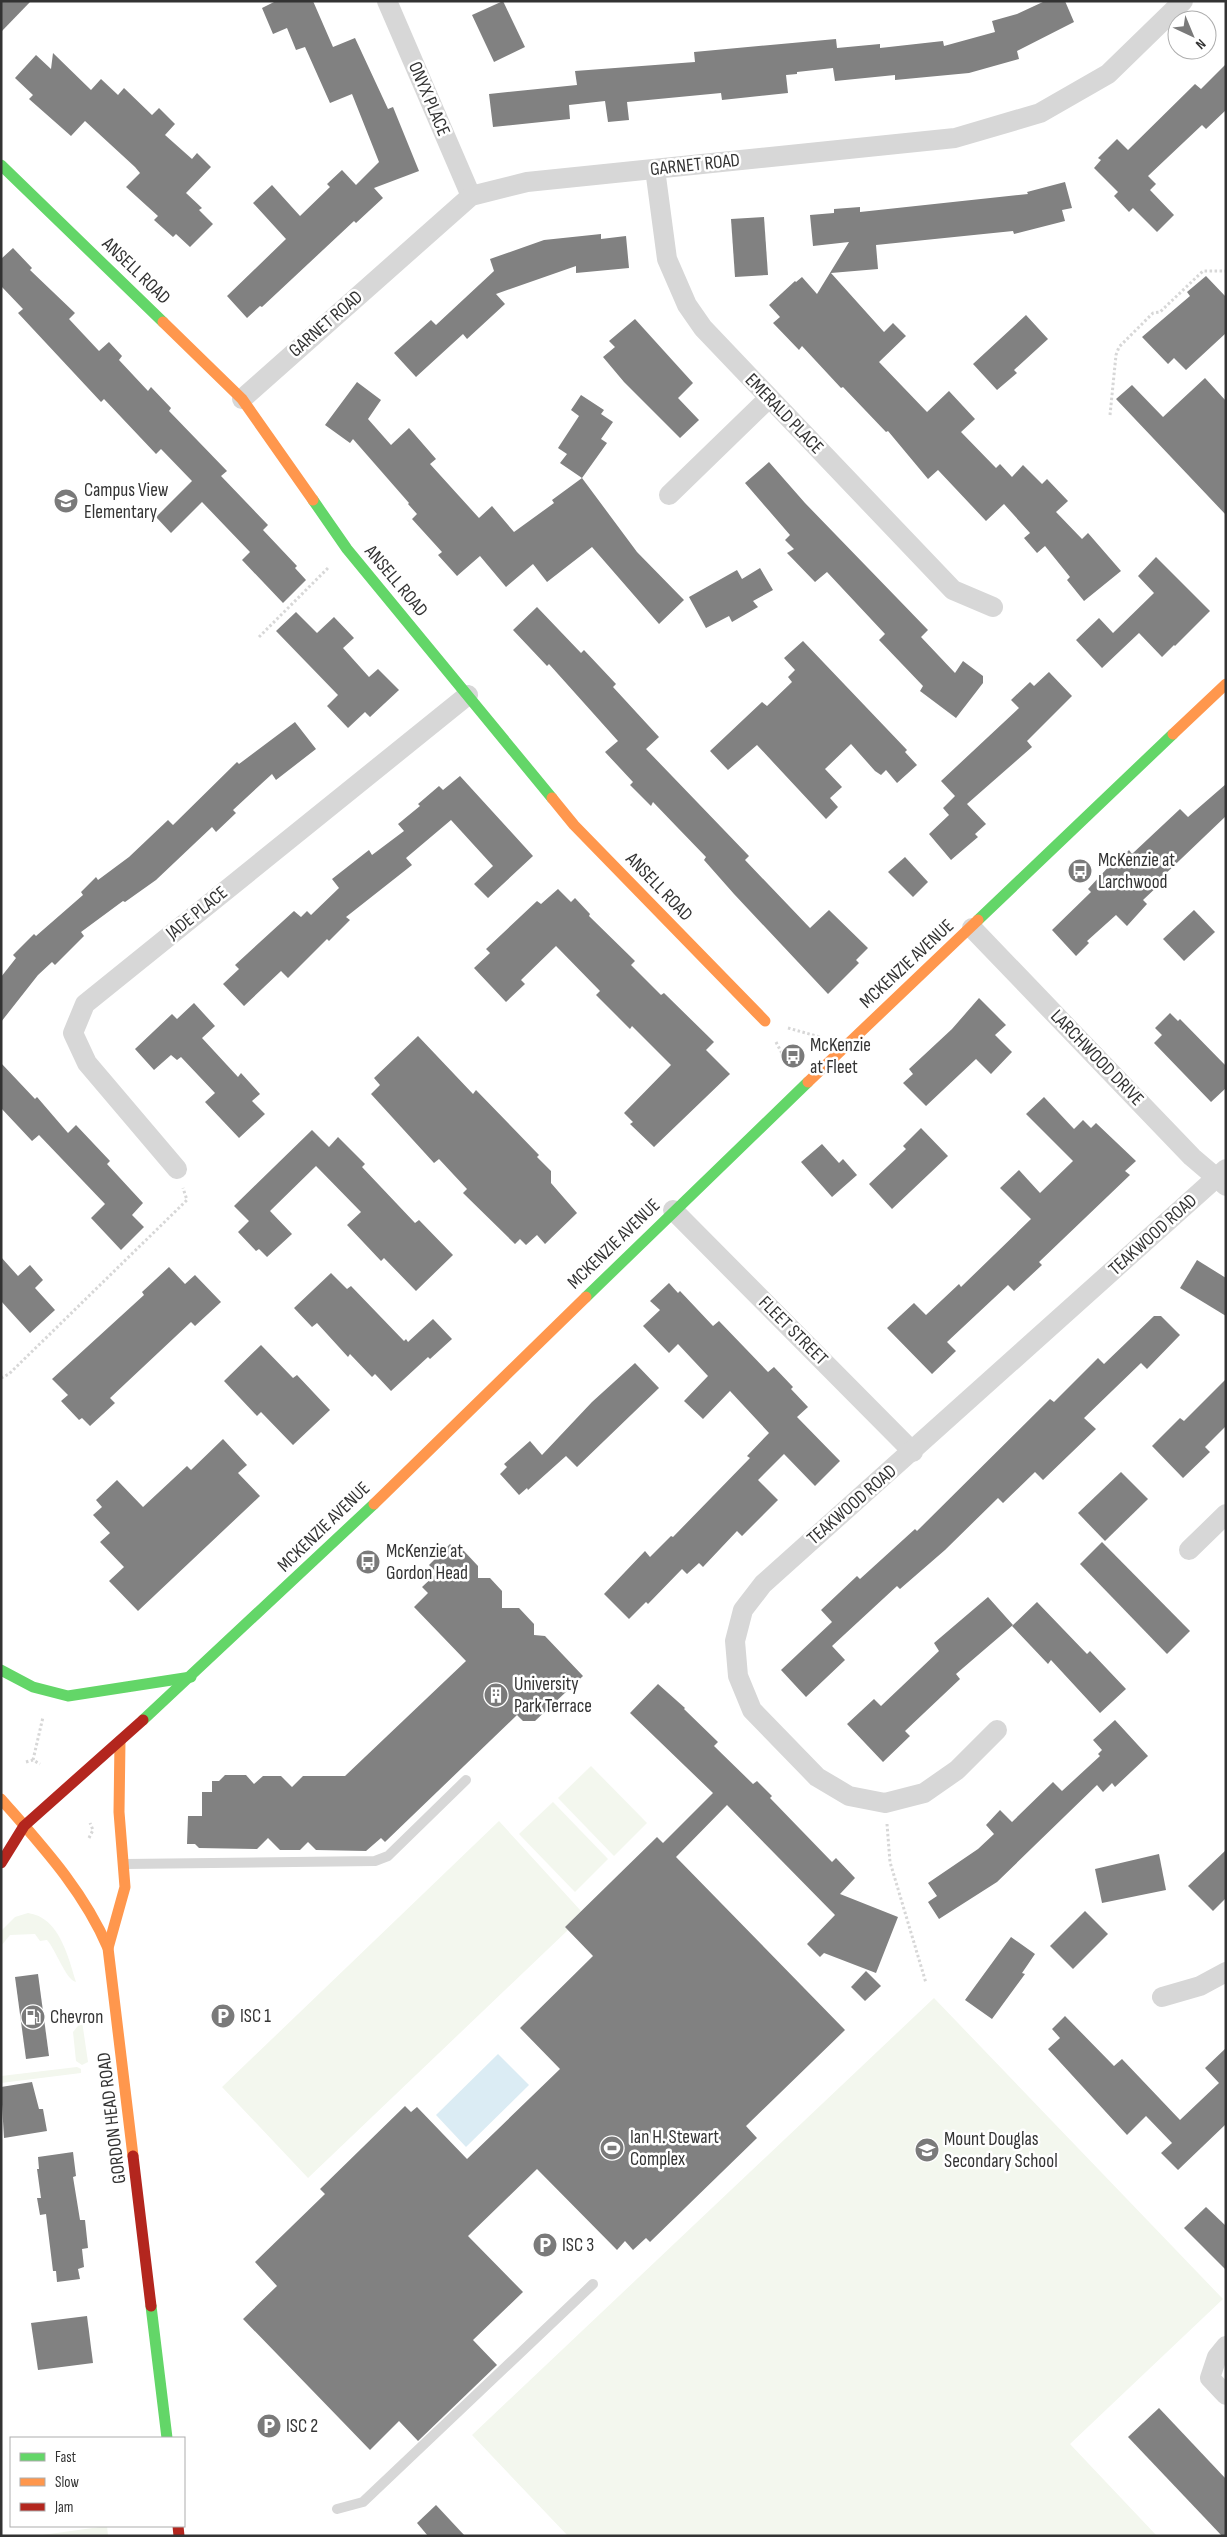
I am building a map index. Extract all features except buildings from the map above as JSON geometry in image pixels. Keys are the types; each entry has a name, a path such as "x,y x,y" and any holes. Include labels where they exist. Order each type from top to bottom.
{"main road":[{"name":"ANSELL ROAD","path":"1,165 242,399 347,549 574,826 766,1021"},
{"name":"MCKENZIE AVENUE","path":"1,1863 24,1826 191,1677 336,1541 673,1210 804,1084 972,928 1226,684"},
{"path":"1,1670 21,1684 48,1693 68,1696 191,1677"},
{"path":"108,1948 125,1887 119,1812 120,1741"},
{"name":"GORDON HEAD ROAD","path":"1,1799 83,1898 99,1924 108,1948 167,2437"},
{"name":"MCKENZIE AVENUE","path":"1,1835 24,1826"}],"street":[{"name":"ONYX PLACE","path":"387,1 471,196"},
{"name":"GARNET ROAD","path":"242,399 471,196 527,182 956,138 1040,113 1108,74 1183,1"},
{"name":"EMERALD PLACE","path":"655,169 659,212 667,259 687,305 703,328 953,590 993,607"},
{"path":"669,495 769,398"},
{"name":"JADE PLACE","path":"177,1169 87,1063 73,1033 84,1004 468,695"},
{"name":"LARCHWOOD DRIVE","path":"972,928 1192,1157 1222,1178"},
{"name":"TEAKWOOD ROAD","path":"997,1730 956,1770 924,1793 885,1803 849,1796 817,1777 752,1710 738,1676 735,1642 743,1610 763,1584 1222,1178"},
{"name":"FLEET STREET","path":"673,1210 913,1452"},
{"path":"1189,1550 1226,1514"},
{"path":"1162,1997 1200,1986 1226,1972"},
{"path":"1226,2346 1217,2357 1210,2378 1226,2395"}],"lane":[{"path":"124,1864 375,1861 388,1856 466,1780"},
{"path":"337,2509 363,2502 593,2284"}],"path":[{"path":"1110,415 1113,365 1119,347 1153,313 1160,312 1203,271 1226,270"},
{"path":"259,638 347,549"},
{"path":"766,1021 820,1037"},
{"path":"766,1021 793,1075 804,1084"},
{"path":"1,1378 9,1374 188,1200 177,1169"},
{"path":"33,1760 44,1711"},
{"path":"26,1762 33,1760 40,1764"},
{"path":"885,1803 890,1862 926,1983"},
{"path":"89,1838 92,1833 90,1823"}],"shaded area":[{"path":"591,1766 647,1823 614,1856 558,1798"},
{"path":"553,1802 608,1859 575,1892 519,1834"},
{"path":"499,1821 581,1911 565,1927 568,1930 308,2178 222,2087"},
{"path":"28,1913 39,1916 55,1930 61,1939 76,1982 69,1976 47,1940 40,1941 35,1934 10,1935 1,1946 1,1931 15,1917"},
{"name":"Mount Douglas Secondary School","path":"934,1998 1223,2299 1070,2444 1157,2536 568,2536 472,2435"},
{"path":"82,2021 88,2062 82,2065 76,2061 73,2032"},
{"path":"498,2054 529,2085 466,2147 436,2115"},
{"path":"77,2067 81,2069 81,2073 1,2083 1,2076"},
{"path":"107,2527 108,2536 35,2536"}],"traffic: fast":[{"path":"1,165 163,322"},
{"path":"313,500 347,549 552,798"},
{"path":"978,920 1173,734"},
{"path":"586,1297 808,1082"},
{"path":"143,1720 374,1504"},
{"path":"1,1670 33,1687 68,1696 191,1677"},
{"path":"151,2306 167,2437"}],"traffic: slow":[{"path":"163,322 242,399 313,500"},
{"path":"1173,734 1226,684"},
{"path":"552,798 574,825 765,1021"},
{"path":"808,1082 978,920"},
{"path":"374,1504 586,1297"},
{"path":"108,1948 125,1887 119,1812 120,1741"},
{"path":"1,1799 61,1869 98,1927 108,1948 133,2156"}],"traffic: jam":[{"path":"1,1863 24,1826 143,1720"},
{"path":"133,2156 151,2306"},
{"path":"178,2527 179,2536"}],"place":[{"name":"Campus View Elementary","path":"66,501"},
{"name":"McKenzie at Larchwood","path":"1080,871"},
{"name":"McKenzie at Fleet","path":"793,1056"},
{"name":"McKenzie at Gordon Head","path":"368,1562"},
{"name":"University Park Terrace","path":"496,1695"},
{"name":"ISC 1","path":"223,2016"},
{"name":"Chevron","path":"33,2017"},
{"name":"Ian H. Stewart Complex","path":"612,2148"},
{"name":"Mount Douglas Secondary School","path":"927,2150"},
{"name":"ISC 3","path":"545,2245"},
{"name":"ISC 2","path":"269,2426"}]}
